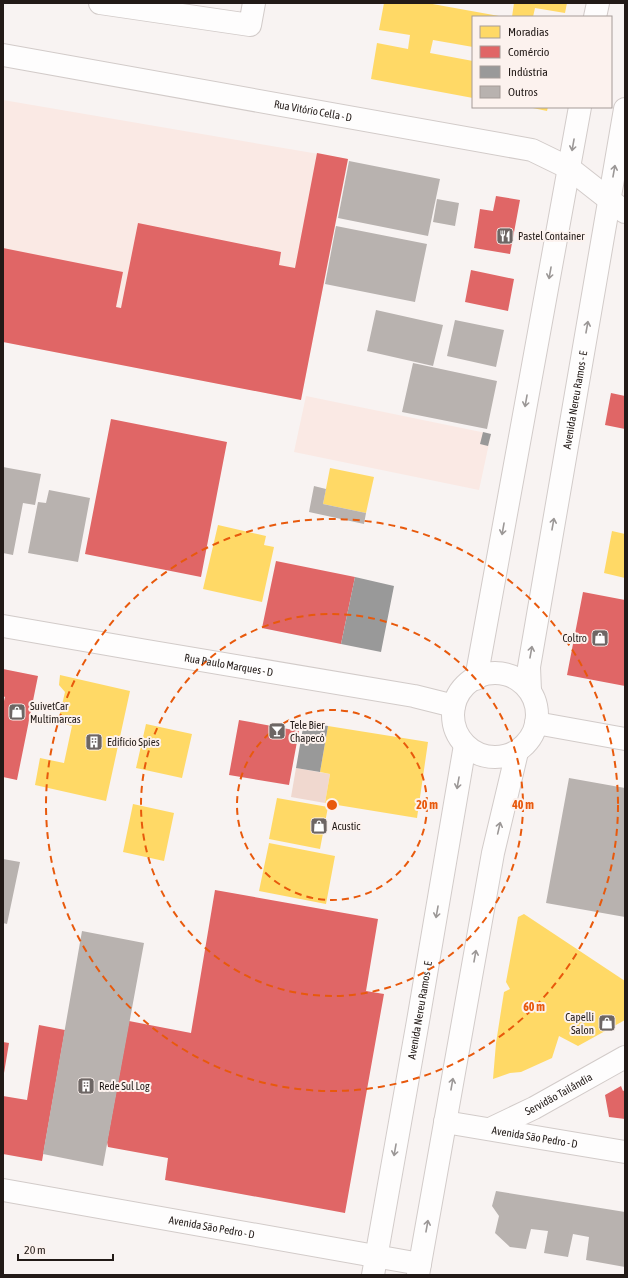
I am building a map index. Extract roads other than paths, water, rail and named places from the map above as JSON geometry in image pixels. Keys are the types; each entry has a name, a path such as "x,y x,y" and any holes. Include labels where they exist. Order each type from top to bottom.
{"street":[{"path":"100,3 250,25 254,3"},
{"path":"596,16 598,3"},
{"name":"Rua Vitório Cella - D","path":"3,56 532,150 569,168 617,206"},
{"path":"476,679 580,108"},
{"name":"Avenida Nereu Ramos - E","path":"530,691 529,667 617,206 625,108"},
{"name":"Rua Paulo Marques - D","path":"3,626 414,696 454,706"},
{"path":"494,673 508,675 520,682 530,691 536,704 538,718 534,731 527,743 517,752 503,757 490,757 476,753 465,745 457,733 453,720 454,706 459,693 468,683 480,676 494,673"},
{"path":"536,723 625,739"},
{"name":"Avenida Nereu Ramos - E","path":"374,1266 420,1013 465,745"},
{"path":"419,1270 493,853 517,752"},
{"name":"Servidão Tailândia","path":"490,1129 534,1108 625,1057"},
{"name":"Avenida São Pedro - D","path":"445,1122 625,1152"},
{"name":"Avenida São Pedro - D","path":"3,1190 374,1266 419,1270"}],"place":[{"name":"Pastel Container","path":"505,236"},
{"name":"Coltro","path":"600,638"},
{"name":"SuivetCar Multimarcas","path":"17,712"},
{"name":"Tele Bier Chapecó","path":"277,731"},
{"name":"Edifício Spies","path":"94,742"},
{"name":"Acustic","path":"319,826"},
{"name":"Capelli Salon","path":"607,1023"},
{"name":"Rede Sul Log","path":"86,1086"}]}
